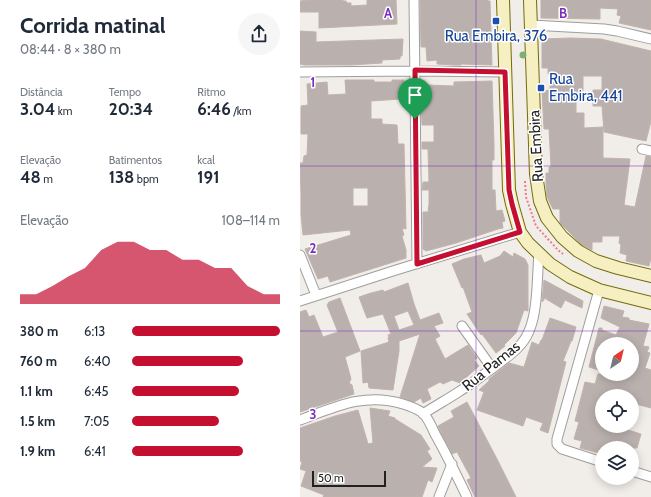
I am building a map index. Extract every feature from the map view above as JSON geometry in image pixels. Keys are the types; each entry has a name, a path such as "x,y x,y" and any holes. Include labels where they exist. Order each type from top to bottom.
{"main road":[{"name":"Rua Embira","path":"503,0 509,190 520,232"},
{"name":"Rua Embira","path":"530,0 537,181 540,201 547,218 562,237 578,251 596,261 651,276"},
{"path":"520,232 528,243 550,264 560,271 599,290 651,303"}],"street":[{"path":"414,0 417,264"},
{"path":"531,25 604,29 651,39"},
{"path":"300,72 415,70 505,72"},
{"path":"300,301 520,232"},
{"name":"Rua Pamas","path":"423,414 460,391 492,368 518,347 529,332 535,308 538,252"},
{"path":"300,254 316,295"},
{"path":"595,460 562,449 557,444 599,290"},
{"path":"462,326 492,368"},
{"path":"300,420 348,403 362,400 377,399 408,405 423,414 431,425 452,464 467,497"},
{"path":"439,497 452,464"},
{"path":"639,473 651,477"}],"building":[{"path":"343,0 347,3 351,3 351,6 367,5 367,0 396,0 397,24 319,28 319,12 300,12 300,1"},
{"path":"420,0 490,1 492,65 437,64 437,60 427,61 426,47 421,47"},
{"path":"541,0 651,0 651,30 619,23 621,16 617,15 618,9 600,8 600,19 541,18"},
{"path":"300,31 316,32 316,42 403,39 402,56 400,56 400,59 382,60 382,63 351,65 304,65 300,64"},
{"path":"542,39 601,39 651,51 651,121 646,141 604,132 602,106 593,106 593,90 602,90 602,76 583,76 583,95 576,95 576,113 584,113 584,128 603,127 603,158 630,159 624,205 635,207 646,156 651,157 651,258 649,266 626,261 627,255 620,253 620,236 602,236 602,242 592,242 592,250 582,245 560,223 560,209 553,209 547,197 546,173 549,173 549,167 551,167 549,129 544,129 542,91 550,90 550,74 548,74 548,68 542,68"},
{"path":"345,80 374,80 374,82 392,82 392,80 404,80 404,88 402,88 401,99 371,101 371,119 382,119 382,124 397,125 398,144 404,144 406,229 402,228 404,235 402,236 406,250 406,258 330,282 328,276 318,279 305,249 351,235 350,230 303,235 300,163 303,163 304,156 307,155 308,134 301,134 301,106 308,105 307,84 327,82 328,95 346,94","holes":["353,188 368,188 368,206 353,206"]},
{"path":"492,81 494,160 492,160 492,190 495,190 496,211 502,210 505,221 502,222 503,228 426,251 423,249 423,212 428,212 429,190 422,190 423,182 429,182 428,149 422,149 422,142 434,142 434,125 422,125 421,96 427,96 427,85 454,86 454,82"},
{"path":"504,251 513,257 514,253 525,259 528,265 528,311 524,310 516,333 504,345 505,346 496,353 482,334 481,335 467,314 472,312 463,287 462,288 452,264 464,259 481,255 484,263 500,256"},
{"path":"544,280 583,301 582,308 565,300 561,308 546,299 547,296 542,302"},
{"path":"408,283 420,320 439,313 443,323 434,326 440,336 435,339 445,359 468,345 477,358 474,360 479,366 460,383 452,380 443,384 440,382 427,389 431,399 423,403 421,398 414,402 400,397 420,334 399,341 399,351 393,390 369,388 368,382 363,383 361,351 389,342 388,335 391,334 383,314 367,318 359,297 383,290 384,292","holes":["408,311 414,325 399,330 394,316"]},
{"path":"340,298 360,351 345,357 351,379 349,383 352,385 354,394 300,412 300,312 306,310 309,317 314,315 323,337 338,332 327,305 329,302"},
{"path":"604,306 624,311 622,317 629,318 629,320 649,324 643,346 649,347 647,352 650,353 645,368 651,370 651,408 639,405 639,389 595,389 595,433 641,434 639,441 595,441 595,452 580,448 582,441 574,439 579,422 575,421 585,382 595,384 596,381 639,381 639,337 597,337 599,328 616,335 620,327 601,318"},
{"path":"550,318 576,327 572,341 563,361 566,362 548,433 540,430 543,423 526,417 523,426 477,410 484,392 479,390 489,381 489,379 509,363 524,367 532,342 539,345"},
{"path":"595,344 595,369 589,367"},
{"path":"467,402 516,497 475,497 467,480 471,478 457,452 452,454 440,431 438,426 454,417 451,411"},
{"path":"370,408 390,411 388,416 395,418 421,435 430,449 427,451 432,459 422,467 437,468 432,482 428,480 422,497 323,497 324,495 301,486 306,471 300,469 302,462 300,461 300,428 358,410 368,444 373,443"}],"place":[{"name":"Rua Embira, 376","path":"496,21"},
{"name":"Rua Embira, 441","path":"541,88"}],"route":[{"path":"415,70 505,72 509,190 520,232 417,264 415,119 415,70"}]}
